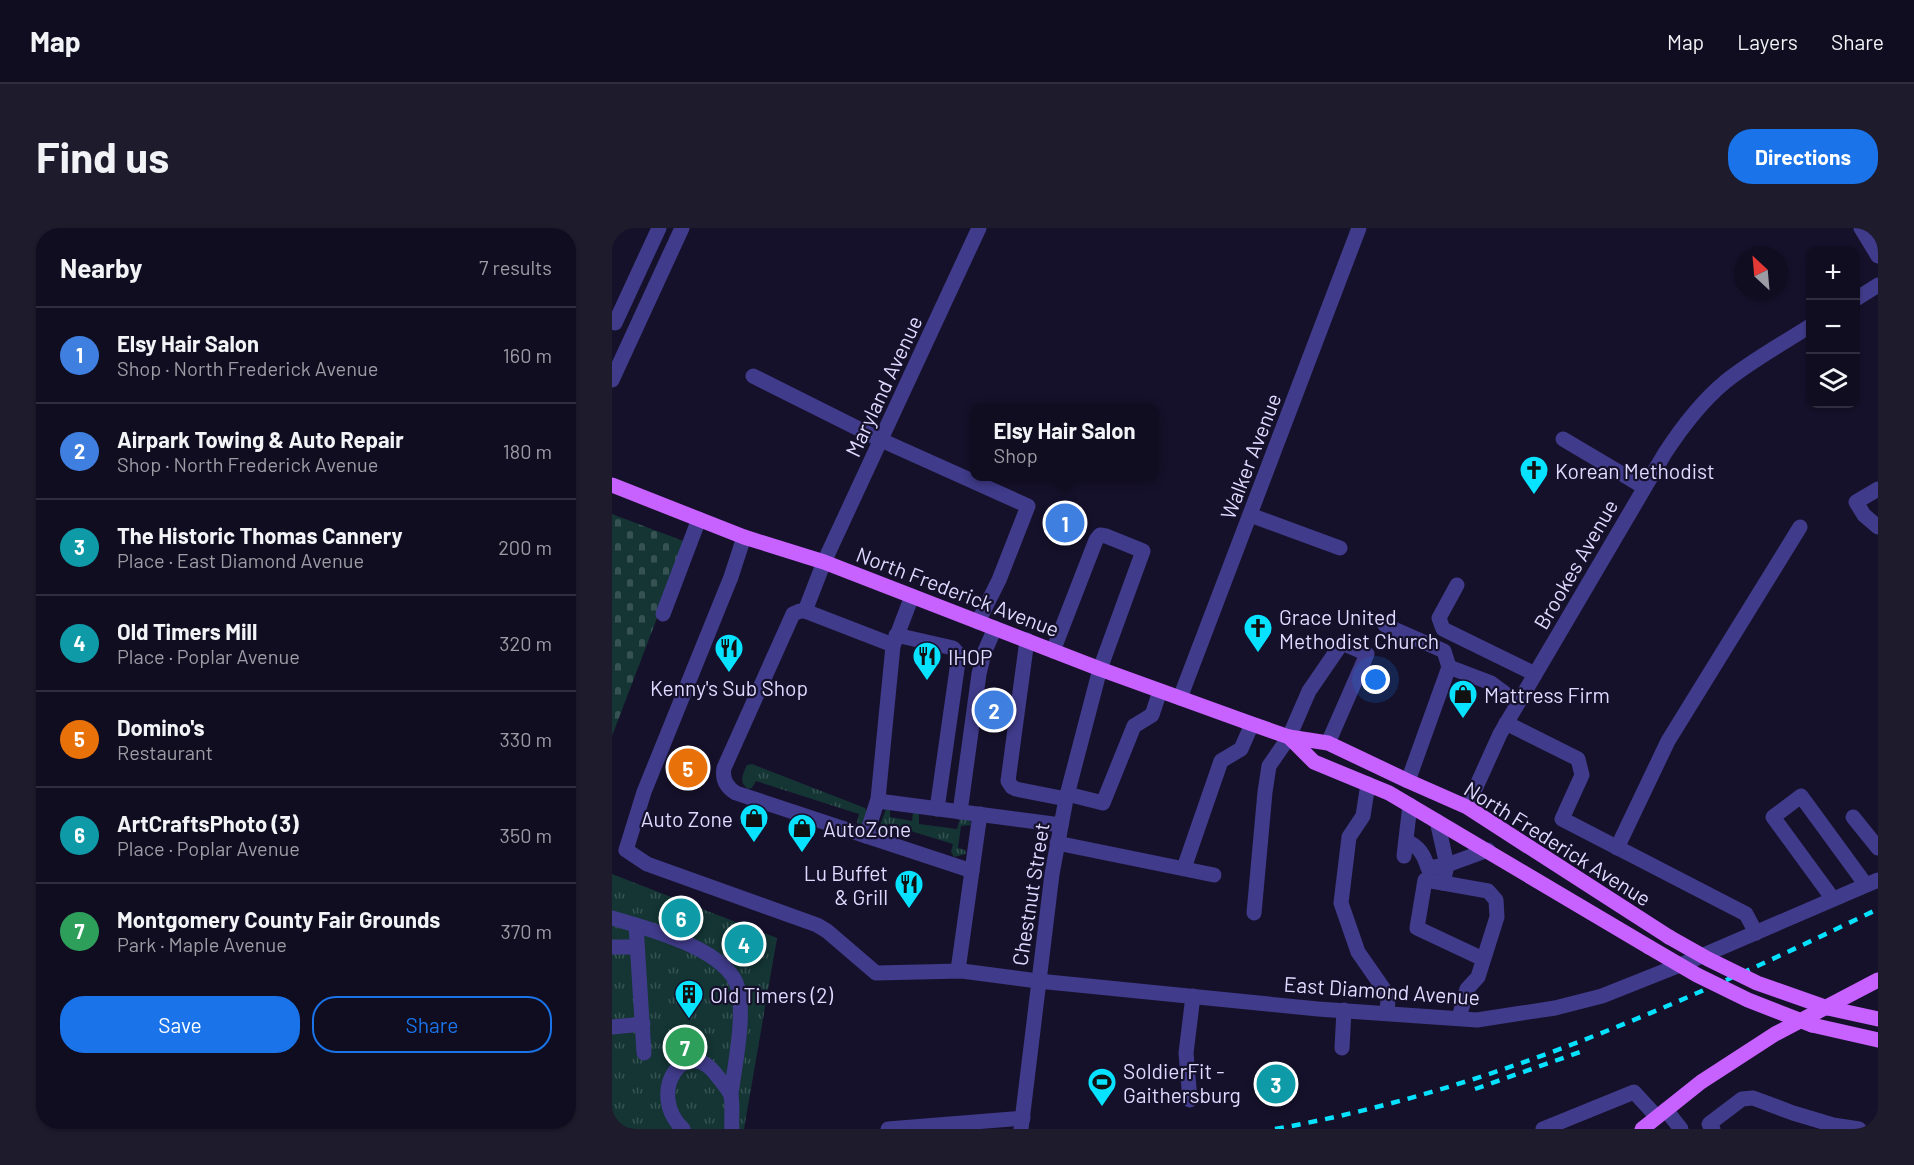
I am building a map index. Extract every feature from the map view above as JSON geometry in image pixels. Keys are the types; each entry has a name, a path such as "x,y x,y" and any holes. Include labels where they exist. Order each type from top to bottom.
{"main road":[{"name":"North Frederick Avenue","path":"612,485 744,537 824,562 1160,691 1289,736 1328,743 1467,807 1669,937 1708,959 1757,982 1828,1008 1878,1019"},
{"name":"North Frederick Avenue","path":"1289,736 1314,762 1368,784 1410,805 1697,975 1748,1000 1812,1025 1878,1040"},
{"path":"1642,1129 1701,1082 1775,1034 1878,980"}],"street":[{"path":"634,331 614,322 659,228"},
{"path":"612,380 681,228"},
{"name":"Maryland Avenue","path":"805,611 824,562 980,228"},
{"name":"Walker Avenue","path":"1180,698 1359,228"},
{"path":"1860,228 1878,256"},
{"path":"1860,296 1878,285"},
{"name":"Brookes Avenue","path":"1467,807 1506,723 1644,487 1683,426 1704,402 1744,367 1806,328"},
{"path":"753,376 881,440 970,480"},
{"path":"1563,439 1644,487"},
{"path":"972,481 1028,506 999,580 978,622"},
{"path":"1878,489 1856,502 1864,515 1878,527"},
{"path":"1250,515 1340,548"},
{"path":"663,614 699,519"},
{"path":"1617,848 1668,741 1800,527"},
{"name":"Chestnut Street","path":"1022,1124 1057,843 1100,669 1143,551 1100,535 1096,540 1053,651"},
{"name":"East Diamond Avenue","path":"744,537 644,792 626,850 647,864 817,925 876,973 958,970 1038,981 1193,996 1477,1020 1555,1008 1602,996 1756,933 1872,882"},
{"path":"1457,585 1439,618 1443,629 1535,674"},
{"path":"866,836 878,801 895,640 912,596"},
{"path":"937,808 959,655 953,648 895,640 805,611 796,612 790,617 724,768 723,778 729,789 972,871"},
{"path":"1385,625 1444,651 1449,668 1407,781"},
{"path":"960,812 979,674 984,653 995,628"},
{"path":"1027,640 1008,781 1016,789 1103,803 1134,726 1152,715 1160,691"},
{"path":"1254,913 1269,766 1289,736 1309,691 1342,643 1367,654 1328,743"},
{"path":"1449,668 1491,683 1518,703"},
{"path":"1506,723 1578,759 1582,774 1562,819 1746,914 1756,933"},
{"path":"1184,868 1221,761 1241,749 1252,724"},
{"path":"1368,784 1363,816 1349,837 1341,903 1358,952 1388,999 1387,1013"},
{"path":"1833,899 1773,817 1801,796 1872,882"},
{"path":"878,801 1061,825"},
{"path":"1410,805 1405,849 1416,845 1428,868 1446,865 1488,850"},
{"path":"958,970 980,814"},
{"path":"1853,817 1878,848"},
{"path":"1437,821 1446,865 1443,883"},
{"path":"1057,843 1214,875"},
{"path":"1459,1018 1467,989 1478,977 1497,917 1496,900 1488,891 1425,880 1418,928 1483,959"},
{"path":"612,918 690,945 716,958 738,986 740,1004 731,1094 732,1129"},
{"path":"636,925 644,1053"},
{"path":"612,947 637,947"},
{"path":"1190,1100 1186,1053 1193,996"},
{"path":"1342,1048 1344,1010"},
{"path":"612,1027 643,1024"},
{"path":"683,1129 672,1114 668,1102 670,1077 677,1068 687,1062 701,1061 711,1066 731,1094"},
{"path":"1543,1129 1635,1092 1681,1129"},
{"path":"1713,1129 1709,1124 1742,1099 1753,1098 1809,1124 1852,1128"},
{"path":"888,1129 1022,1124"}],"green space":[{"path":"612,514 686,542 612,736"},
{"path":"752,764 865,808 867,811 862,825 857,823 859,814 756,781 752,788 748,789 743,784 742,778 747,765"},
{"path":"886,809 890,809 890,817 912,821 913,813 919,812 919,824 957,829 960,819 970,820 971,825 961,826 958,848 965,850 966,854 954,857 951,852 953,844 888,824 885,831 881,833 879,828"},
{"path":"612,874 777,938 744,1129 612,1129"}],"railway":[{"path":"1275,1129 1432,1092 1584,1040 1732,978 1878,909"},
{"path":"1475,1089 1580,1052"}],"place":[{"name":"Korean Methodist","path":"1534,496"},
{"name":"Elsy Hair Salon","path":"1065,523"},
{"name":"Grace United Methodist Church","path":"1258,654"},
{"name":"Kenny's Sub Shop","path":"729,674"},
{"name":"IHOP","path":"927,682"},
{"name":"Airpark Towing & Auto Repair","path":"994,710"},
{"name":"Mattress Firm","path":"1463,720"},
{"name":"Domino's","path":"688,768"},
{"name":"Auto Zone","path":"754,844"},
{"name":"AutoZone","path":"802,854"},
{"name":"Lu Buffet & Grill","path":"909,910"},
{"name":"ArtCraftsPhoto (3)","path":"681,918"},
{"name":"Old Timers Mill","path":"744,944"},
{"name":"Old Timers (2)","path":"689,1020"},
{"name":"Montgomery County Fair Grounds","path":"685,1047"},
{"name":"The Historic Thomas Cannery","path":"1276,1084"},
{"name":"SoldierFit - Gaithersburg","path":"1102,1108"}]}
